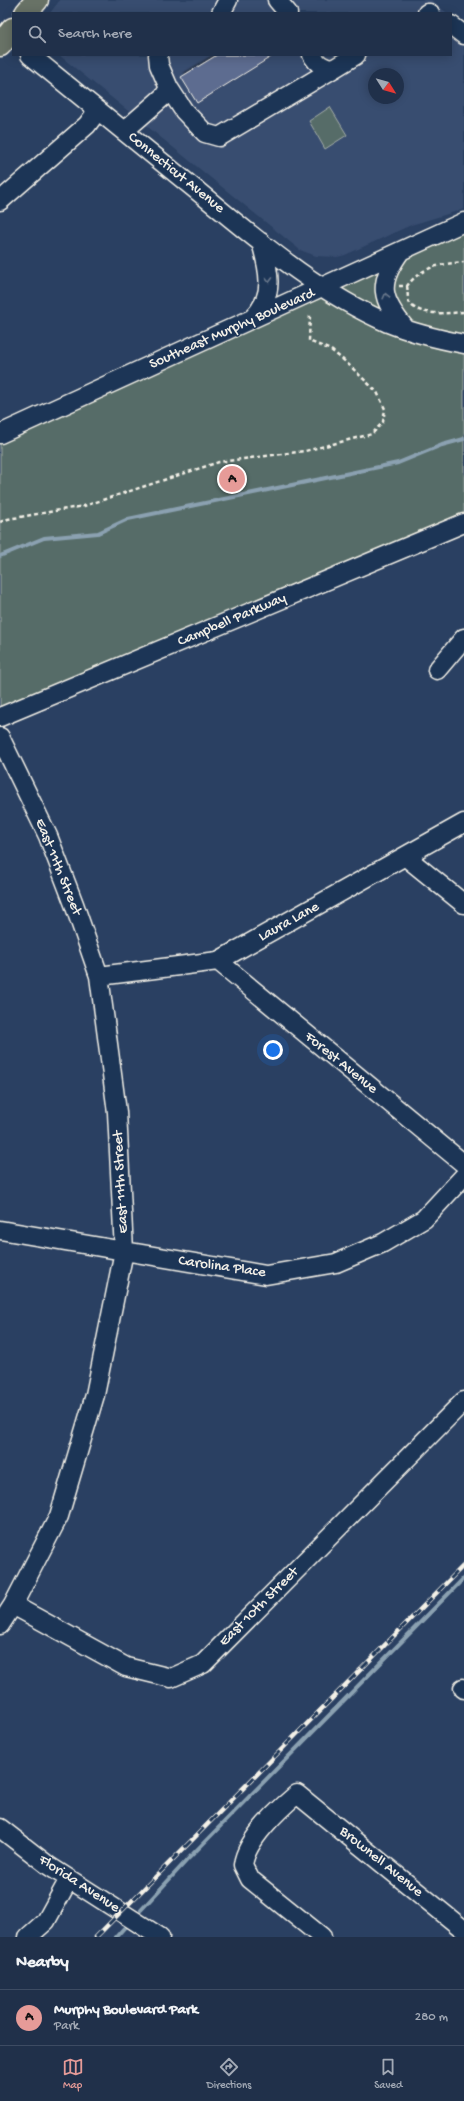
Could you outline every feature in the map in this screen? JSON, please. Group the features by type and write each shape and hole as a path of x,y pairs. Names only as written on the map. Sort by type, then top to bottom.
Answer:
{"main road":[{"path":"27,12 37,0"}],"street":[{"path":"222,12 228,0"},
{"path":"277,0 287,12"},
{"path":"452,26 464,35"},
{"name":"Connecticut Avenue","path":"31,56 261,242 324,288 360,309 405,328 430,337 464,344"},
{"path":"158,56 159,65 169,88 184,111 205,133 219,137 354,56"},
{"path":"313,56 316,62 324,68 333,70"},
{"path":"124,131 164,96 169,88"},
{"path":"0,201 87,125 98,110"},
{"name":"Southeast Murphy Boulevard","path":"0,434 324,288 464,222"},
{"path":"249,321 263,306 269,286 268,268 261,242"},
{"path":"400,252 387,272 384,291 389,305 405,328"},
{"name":"Campbell Parkway","path":"0,717 464,523"},
{"path":"437,670 464,638"},
{"name":"East 11th Street","path":"0,737 48,836 99,976 118,1112 124,1252 95,1395 59,1516 13,1605 0,1625"},
{"name":"Laura Lane","path":"99,976 218,961 406,857 464,823"},
{"path":"406,857 464,904"},
{"name":"Forest Avenue","path":"218,961 464,1164"},
{"name":"Carolina Place","path":"0,1230 266,1275 336,1263 383,1244 424,1219 464,1176"},
{"name":"East 10th Street","path":"13,1605 126,1667 171,1678 203,1664 464,1401"},
{"name":"Brownell Avenue","path":"322,1937 250,1879 243,1865 246,1854 255,1838 272,1818 297,1794 464,1930"},
{"name":"Florida Avenue","path":"0,1828 49,1866 160,1937"},
{"path":"28,1937 46,1921 69,1879"}],"path":[{"path":"464,262 443,264 428,268 413,278 407,286 409,302 414,307 436,314 464,312"},
{"path":"396,286 407,286"},
{"path":"0,522 8,519 84,506 108,500 219,462 305,451 372,434 383,422 385,408 378,392 347,362 332,350 309,341 310,314"}],"shaded area":[{"path":"60,0 431,0 446,12 51,12"},
{"path":"452,17 464,27 464,209 411,225 345,255 337,257 316,256 300,250 60,56 452,56"}],"green space":[{"path":"330,107 347,135 325,149 309,121"},
{"path":"464,222 464,523 0,717 0,434"}],"building":[{"path":"215,56 272,56 197,103 181,77"}],"waterway":[{"path":"0,556 44,538 98,533 128,519 398,463 442,445 464,439"},
{"path":"141,1910 189,1858 464,1578"},
{"path":"116,1937 124,1928"}],"railway":[{"path":"96,1937 464,1565"}],"place":[{"name":"Murphy Boulevard Park","path":"232,479"}]}
